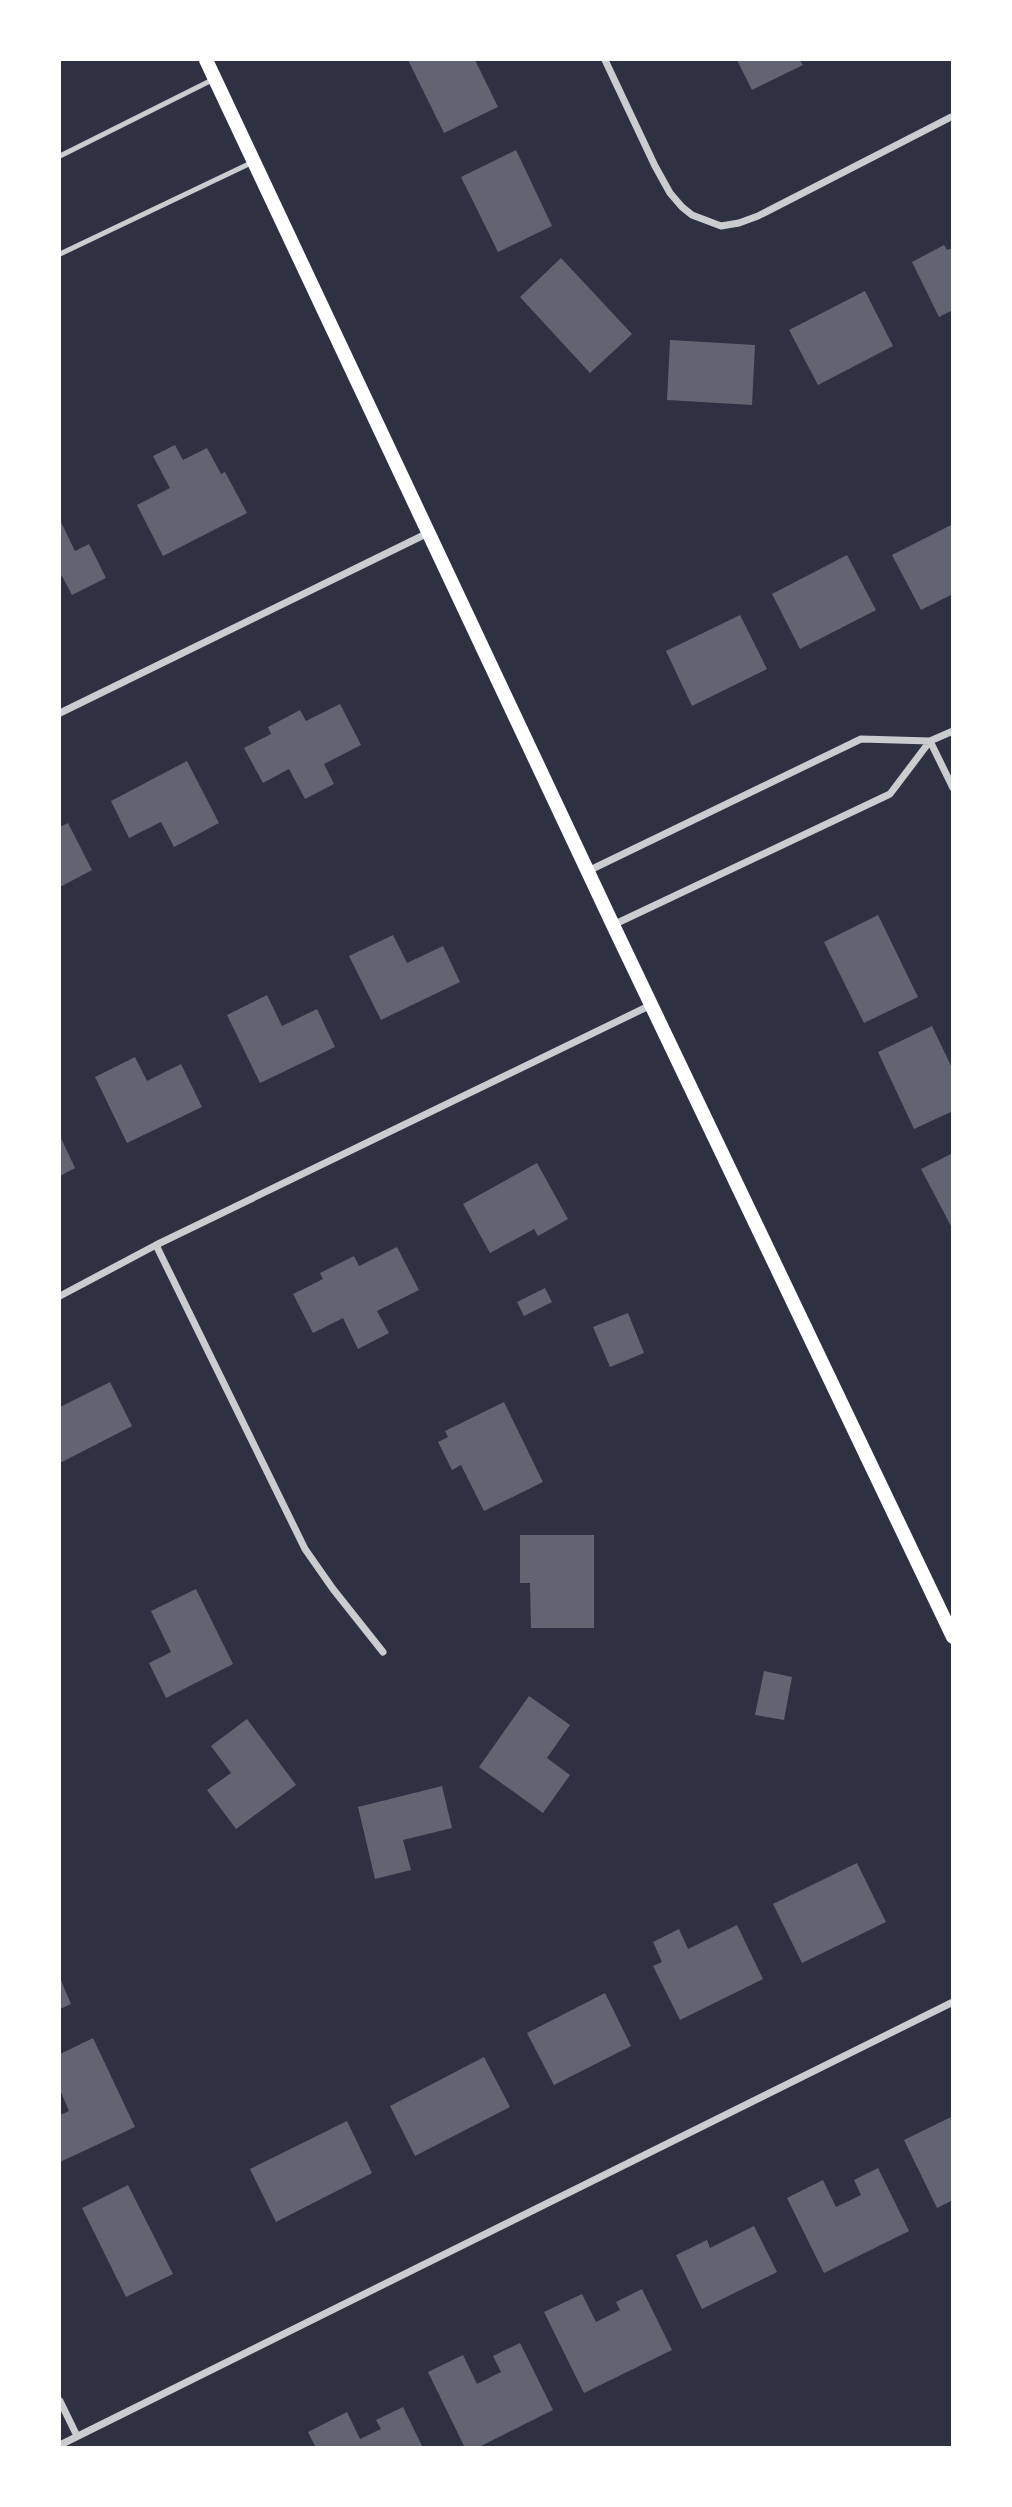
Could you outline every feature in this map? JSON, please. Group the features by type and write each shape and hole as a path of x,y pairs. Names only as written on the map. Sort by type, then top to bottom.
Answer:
{"main road":[{"path":"206,60 613,925 953,1637"}],"street":[{"path":"605,60 670,193 692,215 721,226 758,216 953,116"},
{"path":"60,713 428,533"},
{"path":"588,871 861,739 930,741 953,731"},
{"path":"930,741 953,788"},
{"path":"613,925 890,794 930,741"},
{"path":"60,1296 156,1245 651,1005"},
{"path":"156,1245 305,1549 383,1653"},
{"path":"60,2445 953,2002"},
{"path":"60,2401 77,2436"}],"lane":[{"path":"60,156 215,79"},
{"path":"60,254 254,161"}],"building":[{"path":"408,60 475,60 498,107 444,133"},
{"path":"737,60 800,60 803,65 752,90"},
{"path":"516,150 552,226 498,252 461,177"},
{"path":"944,245 947,250 953,248 953,310 939,317 912,262"},
{"path":"561,258 632,334 590,373 520,297"},
{"path":"865,291 893,346 818,385 789,330"},
{"path":"670,340 755,345 752,405 667,400"},
{"path":"175,445 183,460 207,448 221,474 225,472 247,513 163,556 137,505 170,488 153,456"},
{"path":"60,520 75,551 89,544 106,578 72,595 62,576 60,577"},
{"path":"953,524 953,594 921,610 892,555"},
{"path":"847,555 876,610 800,649 772,594"},
{"path":"740,615 767,669 692,706 666,651"},
{"path":"340,704 361,745 324,764 334,784 305,799 289,769 263,783 244,748 271,734 268,727 300,710 306,721"},
{"path":"187,761 219,823 174,847 161,822 129,838 111,801"},
{"path":"68,823 92,870 60,887 60,827"},
{"path":"878,915 918,997 864,1023 824,942"},
{"path":"393,935 407,963 443,946 460,982 381,1020 349,956"},
{"path":"267,995 282,1026 317,1009 335,1047 260,1083 227,1015"},
{"path":"932,1026 953,1070 953,1111 914,1129 878,1052"},
{"path":"135,1057 147,1081 181,1064 202,1107 127,1143 95,1077"},
{"path":"60,1136 75,1168 60,1176"},
{"path":"953,1153 953,1230 921,1169"},
{"path":"537,1163 568,1219 538,1236 534,1229 490,1253 463,1204"},
{"path":"397,1247 419,1290 377,1311 389,1333 358,1349 343,1318 313,1333 293,1294 323,1279 320,1273 354,1256 359,1266"},
{"path":"545,1288 552,1302 524,1316 517,1302"},
{"path":"628,1313 644,1353 610,1367 593,1327"},
{"path":"110,1382 132,1426 60,1463 60,1407"},
{"path":"504,1402 543,1482 484,1511 461,1465 452,1470 438,1442 448,1437 445,1431"},
{"path":"520,1535 594,1535 594,1628 531,1628 530,1583 520,1583"},
{"path":"196,1589 233,1664 166,1698 149,1663 171,1652 151,1611"},
{"path":"764,1671 792,1677 784,1720 755,1715"},
{"path":"529,1696 570,1725 547,1758 570,1775 543,1813 479,1767"},
{"path":"247,1719 296,1785 236,1829 207,1790 231,1773 211,1746"},
{"path":"442,1786 452,1828 403,1840 411,1870 375,1879 358,1807"},
{"path":"857,1863 886,1922 802,1963 773,1904"},
{"path":"737,1925 763,1979 680,2020 653,1966 662,1962 653,1942 679,1929 688,1949"},
{"path":"60,1978 71,2004 60,2009"},
{"path":"605,1993 631,2046 554,2085 527,2033"},
{"path":"93,2038 135,2127 60,2162 60,2115 69,2111 60,2090 60,2054"},
{"path":"484,2057 510,2107 415,2156 390,2106"},
{"path":"953,2116 953,2200 937,2208 904,2140"},
{"path":"347,2121 372,2173 276,2222 250,2169"},
{"path":"878,2168 909,2231 824,2273 787,2198 823,2180 836,2207 861,2195 854,2180"},
{"path":"128,2185 173,2274 126,2297 82,2208"},
{"path":"754,2226 777,2272 702,2309 676,2255 707,2240 710,2248"},
{"path":"642,2289 672,2350 584,2393 544,2312 582,2294 596,2322 620,2310 616,2302"},
{"path":"520,2343 553,2410 477,2448 465,2448 428,2372 463,2355 477,2384 501,2372 493,2356"},
{"path":"403,2407 423,2448 316,2448 308,2432 347,2412 360,2439 381,2429 376,2420"}]}
